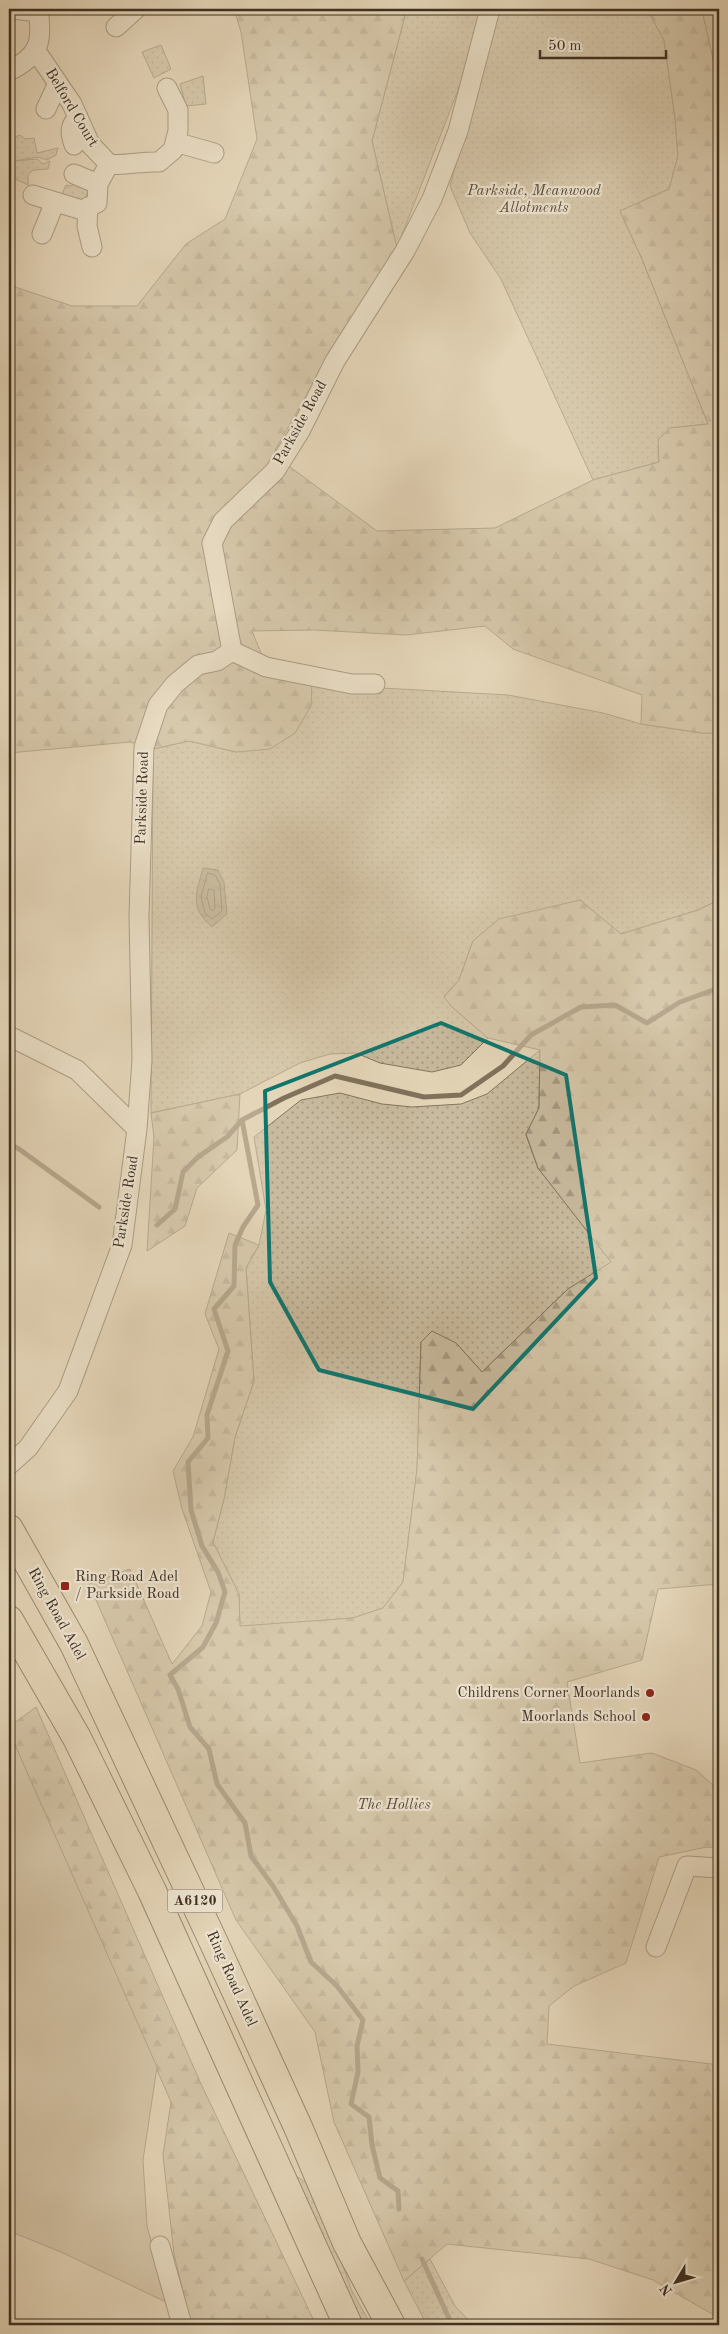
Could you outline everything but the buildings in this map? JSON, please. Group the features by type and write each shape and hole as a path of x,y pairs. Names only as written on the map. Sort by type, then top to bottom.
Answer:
{"highway":[{"name":"Ring Road Adel","path":"9,1529 70,1636 151,1804 294,2118 347,2243 392,2325"},
{"name":"A6120","path":"9,1620 78,1738 152,1891 280,2179 348,2325"}],"street":[{"path":"9,70 25,63 36,51 41,31 38,10 13,9"},
{"name":"Parkside Road","path":"9,1465 28,1448 68,1391 122,1245 137,1129 142,1060 139,917 144,748 158,705 176,684 198,665 217,661 232,651 212,543 223,521 274,471 300,431 335,361 405,252 432,199 458,131 490,9"},
{"path":"116,27 141,12"},
{"name":"Belford Court","path":"36,51 78,117 90,144 109,164"},
{"path":"46,109 58,83"},
{"path":"92,247 87,226 99,198 109,164 124,165 142,161 159,162 174,146 178,131 178,110 167,88"},
{"path":"74,145 70,132 72,123 78,117"},
{"path":"174,146 206,156"},
{"path":"74,174 99,198"},
{"path":"33,195 82,210 99,198"},
{"path":"42,234 55,202"},
{"path":"232,651 266,667 352,684 375,684"},
{"path":"9,1036 77,1070 137,1129"},
{"path":"656,1947 687,1866 719,1868"},
{"path":"160,2246 182,2325"}],"highlighted area":[{"path":"441,1023 566,1075 596,1278 473,1409 319,1370 270,1282 265,1091"}],"green space":[{"path":"234,9 403,9 406,12 372,141 397,248 339,339 275,450 290,467 377,531 495,528 593,480 659,462 658,440 670,428 708,424 642,259 620,211 669,189 678,156 675,118 664,40 647,9 704,9 702,10 719,85 719,733 702,733 641,724 642,695 513,649 485,626 406,635 314,630 252,631 269,673 312,683 311,706 295,733 270,749 236,752 189,741 153,749 130,742 9,753 9,285 72,306 137,306 186,244 225,219 257,139 241,32"},
{"path":"403,9 480,9 481,13 463,77 397,248 372,141 406,12"},
{"name":"Parkside, Meanwood Allotments","path":"499,9 607,9 615,13 616,9 647,9 664,40 675,118 678,156 669,189 620,211 642,259 708,424 670,428 658,451 659,462 593,480 501,279 470,233 450,186"},
{"path":"719,9 719,85 702,10"},
{"path":"161,45 171,69 154,78 142,52"},
{"path":"203,76 206,104 186,106 180,84"},
{"path":"20,135 25,139 34,138 37,153 58,148 56,155 47,160 37,157 15,161 37,159 43,164 50,161 48,169 33,170 28,175 28,185 13,178 11,174 15,171 9,139"},
{"path":"73,182 91,188 84,199 76,202 61,196 66,185 72,186"},
{"path":"312,683 380,694 382,688 508,695 603,713 641,724 702,733 719,733 719,900 698,910 621,934 580,900 473,941 459,980 444,996 452,1007 488,1038 461,1065 432,1072 380,1063 356,1053 330,1054 300,1063 240,1094 151,1113 153,749 189,741 236,752"},
{"name":"The Hollies","path":"580,900 621,934 698,910 719,900 719,1584 658,1589 642,1660 567,1682 580,1763 652,1753 696,1770 714,1786 716,1827 719,1824 719,1848 707,1847 659,1857 626,1963 574,1986 549,2006 547,2044 719,2065 716,2203 719,2212 719,2318 653,2280 589,2259 447,2244 404,2281 334,2122 315,2032 236,1920 89,1584 130,1569 172,1664 202,1626 211,1592 182,1509 173,1471 193,1437 219,1349 205,1314 229,1233 259,1245 246,1268 254,1381 235,1437 224,1499 213,1542 239,1594 240,1626 353,1618 383,1608 403,1582 417,1469 421,1342 432,1331 456,1343 482,1372 568,1289 611,1262 538,1168 526,1134 539,1108 540,1050 488,1038 452,1007 444,997 459,980 473,941 499,919"},
{"path":"540,1050 539,1108 526,1135 538,1168 612,1262 568,1289 482,1372 456,1343 421,1342 417,1470 403,1582 383,1608 353,1618 240,1627 239,1594 213,1542 224,1499 235,1437 254,1381 246,1268 259,1245 266,1210 254,1137 301,1100 340,1093 382,1104 412,1107 461,1104 487,1094"},
{"path":"240,1094 237,1150 197,1188 185,1226 147,1251 154,1137 151,1113"},
{"path":"36,1707 201,2084 316,2325 191,2325 174,2254 163,2155 171,2102 9,1731 9,1727"},
{"path":"9,1731 157,2067 143,2160 147,2226 168,2303 61,2252 9,2231"},
{"path":"284,2168 313,2187 331,2229 351,2289 371,2325 356,2325"},
{"path":"430,2259 455,2306 473,2325 427,2325 404,2281"}],"water":[{"path":"203,868 218,870 224,882 227,914 212,927 200,913 196,900"}],"waterway":[{"path":"157,1225 175,1209 183,1172 198,1157 227,1137 242,1120 284,1098 335,1076 424,1097 461,1095 503,1066 531,1035 581,1007 615,1005 647,1023 680,1002 719,988"},
{"path":"242,1120 258,1205 243,1227 235,1245 234,1286 214,1309 228,1351 207,1415 208,1438 188,1462 191,1510 202,1546 218,1572 225,1592 216,1623 203,1647 170,1675 178,1689 190,1727 209,1749 217,1784 245,1823 251,1856 273,1886 297,1926 311,1962 337,1986 363,2020 357,2046 358,2072 351,2104 369,2117 372,2145 380,2178 398,2191 399,2209"},
{"path":"9,1144 19,1149 99,1207"},
{"path":"422,2259 452,2325"}],"place":[{"name":"Ring Road Adel / Parkside Road","path":"65,1586"},
{"name":"Childrens Corner Moorlands","path":"650,1693"},
{"name":"Moorlands School","path":"646,1717"}]}
